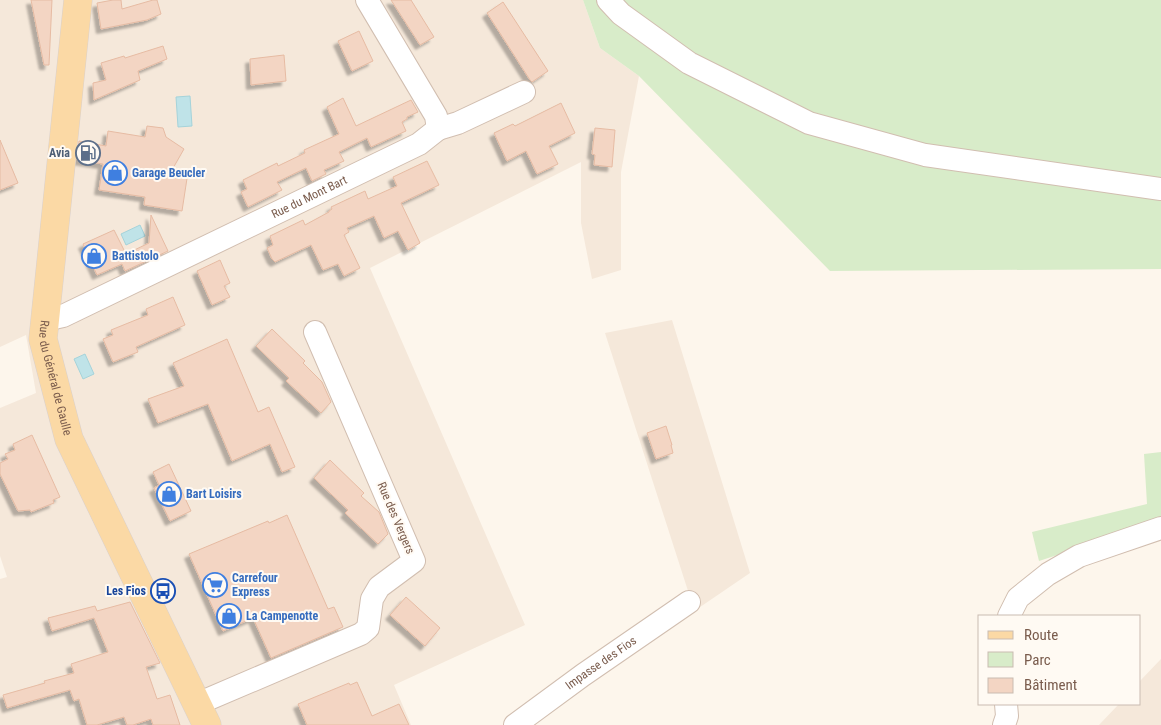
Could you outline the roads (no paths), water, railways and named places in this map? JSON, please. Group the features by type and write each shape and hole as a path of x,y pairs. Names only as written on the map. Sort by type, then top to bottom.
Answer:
{"main road":[{"name":"Rue du Général de Gaulle","path":"78,0 43,339 69,439 202,714"}],"street":[{"path":"367,0 436,116 438,128 458,123 524,92"},
{"path":"608,0 621,14 689,63 809,123 925,155 1161,189"},
{"name":"Rue du Mont Bart","path":"45,320 63,316 419,144 438,128"},
{"name":"Rue des Vergers","path":"202,714 361,634 368,628 372,599 379,587 414,560 315,332"},
{"path":"1010,615 1018,598 1048,574 1079,556 1161,528"},
{"name":"Impasse des Fios","path":"515,725 583,675 689,602"},
{"path":"1004,725 1006,705"}],"water":[{"path":"190,96 192,126 178,127 176,97"},
{"path":"140,225 145,236 126,245 121,234"},
{"path":"85,354 94,374 83,379 74,359"}],"place":[{"name":"Avia","path":"88,153"},
{"name":"Garage Beucler","path":"115,173"},
{"name":"Battistolo","path":"94,256"},
{"name":"Bart Loisirs","path":"169,494"},
{"name":"Carrefour Express","path":"215,585"},
{"name":"Les Fios","path":"163,591"},
{"name":"La Campenotte","path":"229,616"}]}
